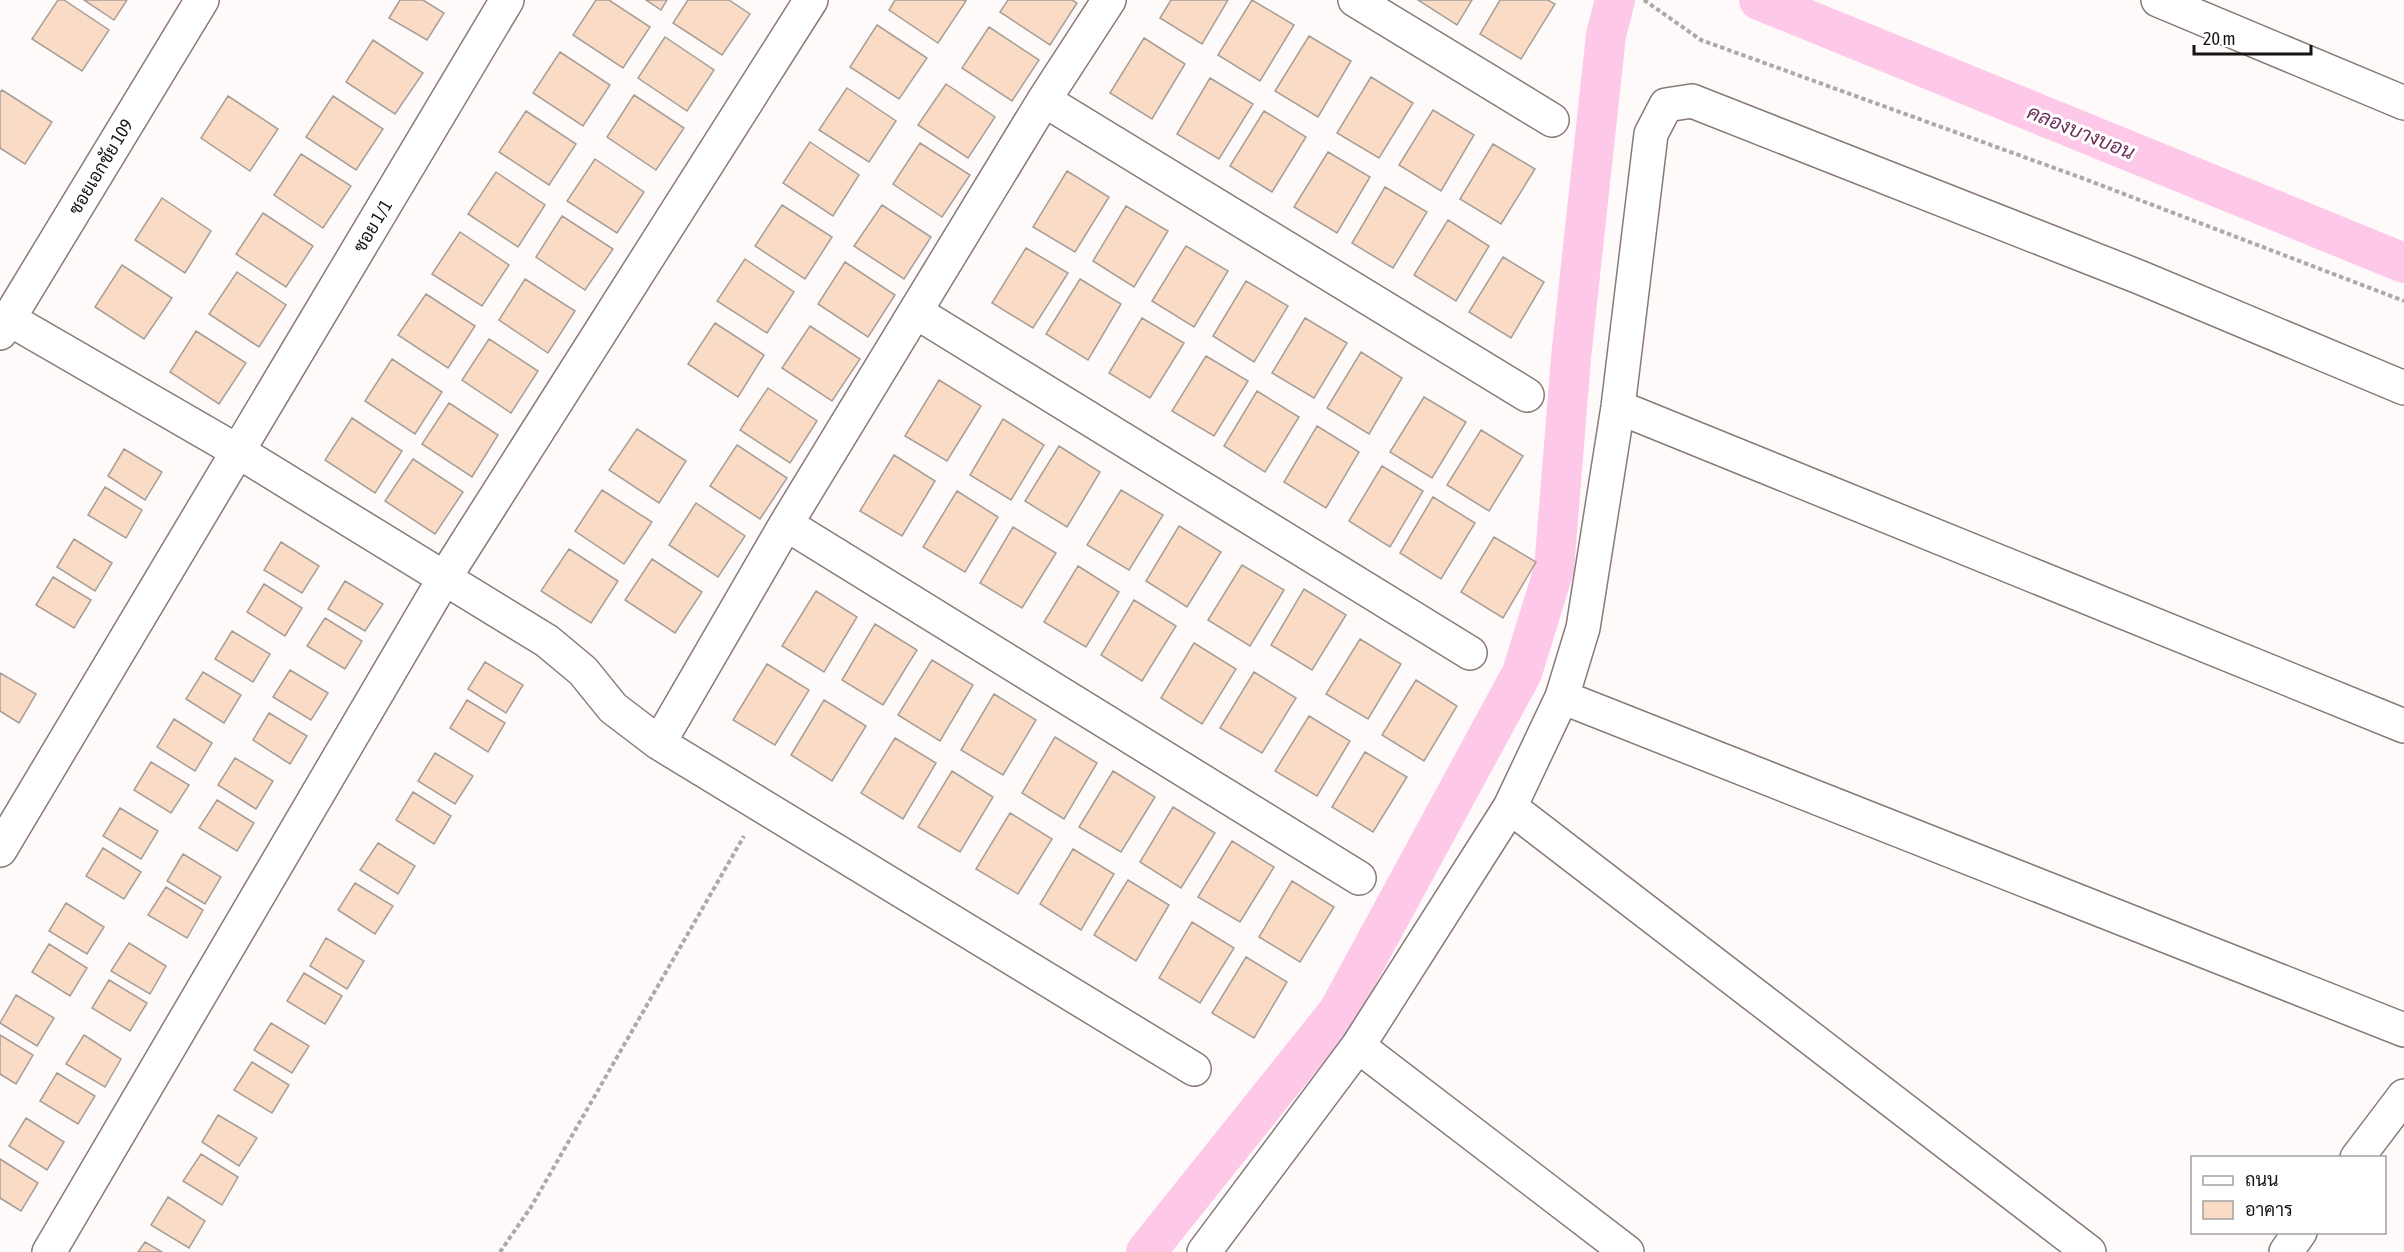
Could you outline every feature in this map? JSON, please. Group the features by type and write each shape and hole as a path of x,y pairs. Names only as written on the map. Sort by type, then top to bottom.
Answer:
{"street":[{"name":"ซอยเอกชัย 109","path":"6,314 202,0"},
{"name":"ซอย 1/1","path":"0,849 507,0"},
{"path":"49,1252 445,577 811,0"},
{"path":"659,743 786,524 1044,100 1109,0"},
{"path":"1355,0 1552,120"},
{"path":"2158,0 2404,103"},
{"path":"1044,100 1527,395"},
{"path":"1204,1252 1358,1046 1510,807 1562,698 1583,628 1618,407 1651,134 1666,105 1692,101 2139,278 2404,388"},
{"path":"916,312 1470,653"},
{"path":"6,314 239,452 547,641 583,671 613,708 659,743 763,804 1194,1069"},
{"path":"1618,407 2404,726"},
{"path":"786,524 1359,878"},
{"path":"1562,698 2404,1030"},
{"path":"1510,807 2089,1252"},
{"path":"1358,1046 1628,1252"},
{"path":"2359,1156 2404,1096"},
{"path":"2286,1252 2299,1234"}],"path":[{"path":"1644,0 1701,40 2082,178 2404,301"},
{"path":"500,1252 531,1207 763,804"}],"building":[{"path":"58,0 64,0 109,30 82,71 32,39"},
{"path":"84,0 127,0 114,20"},
{"path":"400,0 423,0 444,13 427,40 389,18"},
{"path":"596,0 609,0 650,27 623,68 573,35"},
{"path":"646,0 667,0 661,10"},
{"path":"688,0 729,0 750,14 722,55 673,23"},
{"path":"895,0 966,1 938,43 889,10"},
{"path":"1008,0 1072,0 1077,3 1050,45 1000,12"},
{"path":"1171,0 1228,0 1202,44 1160,18"},
{"path":"1252,0 1294,25 1260,81 1218,55"},
{"path":"1418,0 1472,0 1457,25"},
{"path":"1500,0 1548,0 1555,4 1521,59 1480,34"},
{"path":"877,25 927,58 899,99 850,67"},
{"path":"989,27 1039,60 1012,101 962,68"},
{"path":"1309,36 1351,61 1318,117 1275,91"},
{"path":"665,37 714,70 687,111 638,78"},
{"path":"1144,38 1185,64 1152,119 1110,93"},
{"path":"373,40 423,73 395,114 346,82"},
{"path":"560,52 610,85 583,126 533,93"},
{"path":"1371,77 1413,103 1379,158 1337,133"},
{"path":"1210,78 1253,104 1219,159 1177,134"},
{"path":"946,84 995,117 968,158 918,125"},
{"path":"847,88 896,121 869,162 819,130"},
{"path":"2,90 52,122 25,164 0,148 0,92"},
{"path":"634,95 684,128 656,170 607,137"},
{"path":"228,96 278,129 250,171 201,138"},
{"path":"333,96 383,129 356,170 306,137"},
{"path":"1433,110 1474,135 1441,191 1399,165"},
{"path":"526,111 576,144 549,185 499,152"},
{"path":"1264,111 1306,137 1272,192 1230,166"},
{"path":"810,142 859,175 833,216 783,183"},
{"path":"920,143 970,175 942,217 893,184"},
{"path":"1493,144 1535,169 1501,224 1460,199"},
{"path":"1328,152 1370,177 1337,233 1294,207"},
{"path":"301,154 351,186 323,228 274,195"},
{"path":"595,159 644,192 617,233 567,201"},
{"path":"1067,171 1109,197 1075,252 1033,227"},
{"path":"496,172 545,205 518,247 468,214"},
{"path":"1385,187 1427,212 1393,268 1352,243"},
{"path":"162,198 211,231 185,273 135,240"},
{"path":"782,205 832,237 805,279 755,246"},
{"path":"882,205 931,237 904,279 854,246"},
{"path":"1126,206 1168,231 1134,287 1093,261"},
{"path":"263,213 313,246 286,287 236,254"},
{"path":"562,216 613,249 585,290 536,257"},
{"path":"1448,220 1489,246 1456,301 1414,275"},
{"path":"460,232 509,265 482,306 432,274"},
{"path":"1186,246 1228,271 1194,327 1152,301"},
{"path":"1026,248 1068,273 1033,328 992,303"},
{"path":"1503,257 1544,282 1511,338 1469,312"},
{"path":"745,259 794,292 767,333 717,301"},
{"path":"845,262 895,295 868,337 818,304"},
{"path":"122,265 172,298 144,339 95,307"},
{"path":"237,272 286,305 259,347 209,314"},
{"path":"525,279 575,311 548,353 499,320"},
{"path":"1080,279 1121,304 1088,360 1046,334"},
{"path":"1246,281 1288,306 1254,362 1213,336"},
{"path":"426,294 475,326 448,368 398,335"},
{"path":"1142,318 1184,343 1150,398 1109,373"},
{"path":"1305,318 1347,343 1314,398 1272,373"},
{"path":"715,323 764,355 738,397 688,364"},
{"path":"810,326 860,359 832,401 782,368"},
{"path":"196,331 246,363 219,404 170,372"},
{"path":"489,339 538,371 511,413 462,380"},
{"path":"1361,352 1402,378 1369,434 1327,408"},
{"path":"1206,356 1248,381 1214,436 1172,411"},
{"path":"392,359 442,392 415,434 365,401"},
{"path":"939,380 981,406 947,461 905,436"},
{"path":"768,388 817,421 790,463 740,430"},
{"path":"1257,391 1299,417 1265,472 1224,446"},
{"path":"1424,397 1466,422 1432,478 1390,452"},
{"path":"449,403 498,435 472,477 422,444"},
{"path":"352,418 402,451 375,493 325,460"},
{"path":"1003,419 1044,445 1011,500 970,475"},
{"path":"1317,426 1359,452 1326,508 1284,482"},
{"path":"637,429 686,461 659,503 609,470"},
{"path":"1481,430 1523,456 1489,511 1447,485"},
{"path":"737,445 787,478 760,519 710,486"},
{"path":"1059,446 1100,472 1067,527 1025,501"},
{"path":"124,449 162,472 145,500 108,476"},
{"path":"894,455 935,481 902,536 860,511"},
{"path":"413,459 463,492 435,534 385,501"},
{"path":"1382,466 1423,491 1390,547 1349,521"},
{"path":"105,487 142,510 126,538 88,515"},
{"path":"602,490 652,522 624,564 575,531"},
{"path":"1121,490 1163,515 1129,570 1087,545"},
{"path":"957,491 998,517 965,572 923,547"},
{"path":"1433,497 1475,523 1441,579 1400,553"},
{"path":"696,503 745,536 718,577 669,545"},
{"path":"1179,526 1221,552 1187,607 1146,581"},
{"path":"1013,527 1056,553 1022,608 980,583"},
{"path":"1494,537 1536,562 1503,618 1461,592"},
{"path":"74,539 112,563 95,591 57,567"},
{"path":"281,542 319,566 302,593 264,570"},
{"path":"569,549 618,581 591,623 541,591"},
{"path":"652,559 702,592 675,633 625,600"},
{"path":"1242,565 1284,590 1250,646 1208,620"},
{"path":"1078,566 1119,592 1086,647 1044,622"},
{"path":"53,577 91,600 74,628 36,605"},
{"path":"345,581 383,604 365,631 328,609"},
{"path":"264,584 302,608 285,636 247,612"},
{"path":"1304,589 1346,615 1312,670 1271,645"},
{"path":"816,591 857,617 824,672 782,646"},
{"path":"1134,600 1176,626 1142,681 1101,655"},
{"path":"325,618 362,641 345,669 307,646"},
{"path":"875,624 917,650 883,705 842,680"},
{"path":"232,631 270,654 253,682 215,659"},
{"path":"1360,639 1401,664 1368,719 1326,694"},
{"path":"1194,643 1236,669 1202,724 1161,698"},
{"path":"932,660 973,685 940,741 898,715"},
{"path":"485,662 523,685 506,713 468,689"},
{"path":"767,664 809,690 775,745 733,720"},
{"path":"290,670 328,693 311,720 273,697"},
{"path":"203,672 241,695 224,723 186,699"},
{"path":"1254,672 1296,698 1262,753 1220,728"},
{"path":"0,673 36,694 19,723 0,711"},
{"path":"1416,680 1457,706 1424,761 1382,735"},
{"path":"994,694 1036,720 1003,775 961,750"},
{"path":"467,700 505,723 488,752 450,728"},
{"path":"824,700 866,726 832,781 791,755"},
{"path":"269,713 307,736 290,764 253,740"},
{"path":"1309,716 1350,741 1317,796 1275,771"},
{"path":"174,719 212,743 195,771 157,747"},
{"path":"1055,737 1097,763 1064,819 1022,793"},
{"path":"895,738 936,763 903,819 861,793"},
{"path":"1365,752 1407,777 1373,832 1332,807"},
{"path":"435,753 473,776 455,804 418,781"},
{"path":"235,758 273,781 256,809 218,785"},
{"path":"151,762 189,785 171,813 134,790"},
{"path":"952,771 993,797 960,852 918,827"},
{"path":"1113,771 1155,797 1121,852 1079,827"},
{"path":"413,792 451,816 434,844 396,820"},
{"path":"217,800 254,823 237,851 199,828"},
{"path":"1173,807 1215,833 1181,888 1140,862"},
{"path":"120,808 158,831 141,859 103,836"},
{"path":"1010,813 1052,839 1018,894 976,869"},
{"path":"1232,841 1274,867 1240,922 1198,897"},
{"path":"378,843 415,866 398,894 360,870"},
{"path":"103,848 141,872 124,899 86,876"},
{"path":"1073,849 1114,874 1081,930 1040,904"},
{"path":"183,854 221,877 205,904 167,881"},
{"path":"1128,880 1169,905 1136,961 1094,935"},
{"path":"1292,881 1334,907 1300,962 1259,937"},
{"path":"355,883 393,906 375,934 338,910"},
{"path":"166,887 203,910 187,938 148,915"},
{"path":"66,903 104,927 87,954 49,931"},
{"path":"1192,922 1234,948 1200,1003 1159,978"},
{"path":"326,938 364,961 347,989 310,966"},
{"path":"129,943 166,966 150,994 111,971"},
{"path":"49,944 87,968 70,996 32,972"},
{"path":"1246,957 1287,982 1254,1038 1212,1013"},
{"path":"304,973 342,996 325,1024 287,1001"},
{"path":"109,980 147,1003 130,1031 92,1008"},
{"path":"16,995 54,1018 37,1046 0,1023"},
{"path":"271,1023 309,1046 292,1073 254,1050"},
{"path":"0,1035 33,1055 16,1084 0,1074"},
{"path":"84,1035 121,1059 105,1087 66,1064"},
{"path":"252,1062 289,1085 272,1113 234,1090"},
{"path":"57,1073 95,1096 78,1124 40,1101"},
{"path":"218,1115 257,1138 239,1166 202,1142"},
{"path":"26,1118 64,1142 47,1170 9,1146"},
{"path":"201,1154 238,1177 222,1205 183,1181"},
{"path":"0,1159 38,1183 21,1211 0,1198"},
{"path":"168,1197 205,1221 189,1248 151,1225"},
{"path":"145,1242 162,1252 138,1252"}],"waterway":[{"path":"1146,1252 1338,1012 1522,673 1554,569 1571,358 1606,35 1615,0"},
{"name":"คลองบางบอน","path":"1759,0 2404,263"}]}
